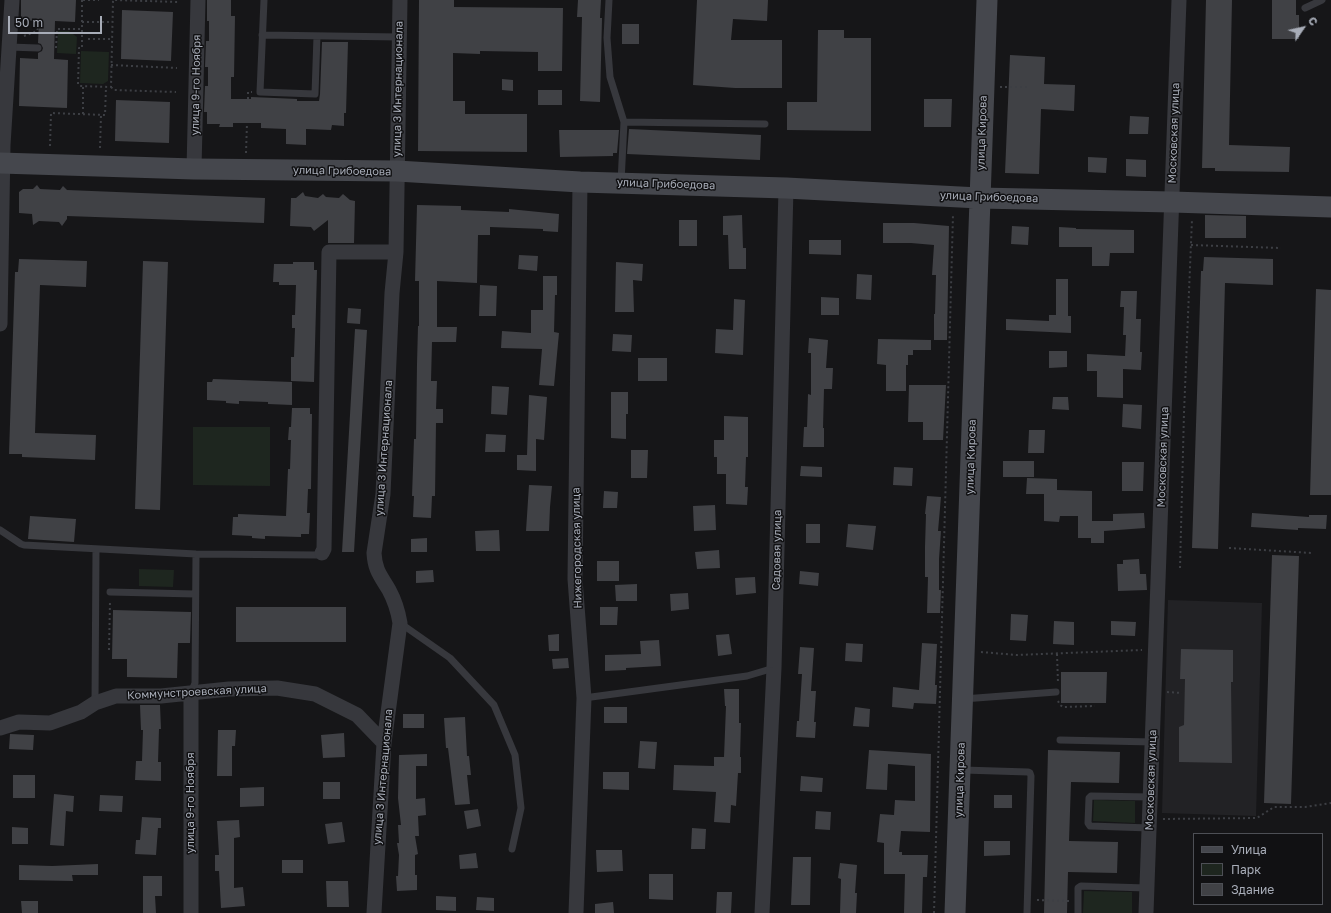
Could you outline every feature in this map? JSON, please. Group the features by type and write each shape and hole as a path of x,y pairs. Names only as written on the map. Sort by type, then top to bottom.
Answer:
{"street":[{"path":"0,324 1,163 12,0"},
{"name":"улица 9-го Ноября","path":"194,169 198,0"},
{"name":"улица 3 Интернационала","path":"374,913 384,743 400,623 397,607 389,590 377,571 374,563 374,554 383,494 392,293 396,252 400,0"},
{"name":"улица Кирова","path":"955,913 987,0"},
{"name":"Московская улица","path":"1146,913 1179,0"},
{"name":"улица Грибоедова","path":"1,163 194,169 397,171 580,182 786,188 980,198 1193,202 1331,207"},
{"name":"Нижегородская улица","path":"576,913 584,698 575,579 580,182"},
{"name":"Садовая улица","path":"762,913 774,668 786,188"},
{"path":"322,553 324,549 329,252 396,252"},
{"name":"Коммунстроевская улица","path":"0,728 19,722 50,723 81,712 94,703 116,696 161,696 229,689 277,688 315,694 357,716 384,743"},
{"name":"улица 9-го Ноября","path":"191,693 191,913"}],"lane":[{"path":"264,0 260,92 315,94 318,36"},
{"path":"609,0 607,38 610,77 624,122 621,182"},
{"path":"1305,8 1322,0"},
{"path":"262,35 399,37"},
{"path":"9,47 38,48"},
{"path":"624,122 765,124"},
{"path":"0,530 24,545 196,554 318,555 322,553"},
{"path":"94,703 96,549"},
{"path":"191,693 195,683 196,554"},
{"path":"110,592 195,594"},
{"path":"400,623 450,658 494,705 515,755 521,808 512,849"},
{"path":"584,698 747,676 774,668"},
{"path":"963,700 1056,692"},
{"path":"1060,740 1153,742"},
{"path":"960,770 1030,773 1027,913"},
{"path":"1150,824 1090,826 1088,823 1088,798 1091,796 1151,797"},
{"path":"1078,913 1078,888 1081,886 1147,888"}],"path":[{"path":"99,0 82,0 82,48 79,48 78,84 80,86 110,87 114,90 176,92"},
{"path":"110,87 113,0 179,2"},
{"path":"82,22 113,22"},
{"path":"23,36 37,30 39,25"},
{"path":"56,48 57,29 82,29"},
{"path":"88,38 112,39"},
{"path":"111,65 177,68"},
{"path":"83,114 84,86"},
{"path":"50,146 51,113 105,114 106,87"},
{"path":"1000,87 1029,87"},
{"path":"100,148 101,115"},
{"path":"245,170 247,123"},
{"path":"934,913 953,196"},
{"path":"1180,568 1184,413 1193,202"},
{"path":"1191,245 1281,248"},
{"path":"1229,548 1312,553"},
{"path":"108,650 110,592"},
{"path":"964,649 1017,655 1149,650"},
{"path":"1150,824 1257,818 1274,807 1305,807 1331,802"},
{"path":"1040,900 1059,901"}],"shaded area":[{"path":"1168,600 1262,603 1256,816 1162,813"}],"green space":[{"path":"58,31 69,31 77,37 76,54 57,53"},
{"path":"81,51 109,52 108,81 103,84 80,83"},
{"path":"193,427 270,427 270,486 193,485"},
{"path":"139,569 174,570 173,587 139,586"},
{"path":"1094,800 1135,801 1135,823 1093,821"},
{"path":"1084,891 1132,892 1132,913 1083,913"}],"building":[{"path":"21,0 76,0 75,22 55,21 54,59 68,60 67,108 19,106 20,58 38,59 38,53 42,51 43,48 41,44 38,43 39,21 21,20"},
{"path":"207,0 231,0 231,16 235,16 234,77 231,77 231,99 251,99 251,97 297,99 297,101 319,101 322,42 348,42 346,113 344,113 344,126 332,125 331,130 306,129 306,145 286,144 286,129 261,128 261,123 233,123 233,127 219,127 220,124 207,124 207,112 204,112 205,86 208,86 208,67 205,67 206,41 209,41"},
{"path":"419,0 454,0 454,7 563,8 562,71 538,71 538,52 480,51 480,54 453,53 453,101 465,101 465,114 527,114 527,152 418,151"},
{"path":"578,0 601,0 600,102 580,101 582,17 577,17"},
{"path":"697,0 768,0 767,21 733,19 731,40 782,40 782,88 735,88 693,85"},
{"path":"1206,0 1232,0 1229,145 1290,147 1289,172 1215,171 1215,168 1202,168"},
{"path":"1272,0 1296,0 1296,15 1299,15 1299,39 1272,39"},
{"path":"122,10 173,12 171,61 121,59"},
{"path":"622,24 639,24 639,44 622,44"},
{"path":"818,30 844,30 844,38 871,38 871,131 787,130 787,102 817,102"},
{"path":"1010,55 1045,57 1044,84 1075,85 1074,111 1041,109 1039,174 1005,173"},
{"path":"502,79 513,80 513,91 502,90"},
{"path":"538,90 562,90 562,105 538,105"},
{"path":"924,99 952,99 951,127 924,127"},
{"path":"116,100 170,102 169,143 115,141"},
{"path":"1130,116 1149,117 1148,134 1129,134"},
{"path":"629,129 761,135 760,160 627,154"},
{"path":"559,130 619,130 617,153 613,153 613,156 560,157"},
{"path":"1088,157 1107,158 1106,173 1088,172"},
{"path":"1126,159 1146,160 1146,177 1126,176"},
{"path":"37,185 40,189 60,190 63,186 67,190 265,198 264,223 67,216 67,219 62,226 59,222 39,221 33,225 32,214 19,213 19,192 23,189 33,189"},
{"path":"303,192 305,196 318,198 323,194 326,197 339,198 343,194 350,200 355,201 354,243 328,243 328,220 314,231 311,227 290,226 291,198 296,198"},
{"path":"417,205 461,206 461,210 509,212 509,209 559,214 558,232 543,231 543,229 490,227 490,235 478,235 477,283 437,281 437,327 457,327 456,342 432,342 431,381 437,381 436,409 443,409 443,423 436,423 435,496 432,496 431,518 413,517 414,496 412,496 414,439 416,439 419,326 419,281 415,281"},
{"path":"742,215 743,248 746,248 746,269 729,269 728,235 723,235 723,216"},
{"path":"1205,215 1246,216 1246,238 1205,238"},
{"path":"679,220 697,220 697,246 679,246"},
{"path":"883,223 914,223 949,226 947,340 934,340 936,275 932,275 934,245 883,243"},
{"path":"1012,226 1029,227 1028,245 1011,244"},
{"path":"1059,227 1076,229 1134,230 1134,253 1110,253 1109,266 1092,266 1092,247 1059,247"},
{"path":"809,240 841,240 841,255 809,254"},
{"path":"519,255 538,256 537,271 518,269"},
{"path":"1204,257 1273,259 1273,285 1225,283 1218,549 1192,548 1201,271 1203,271"},
{"path":"19,259 87,261 86,287 40,285 35,433 96,435 95,460 22,457 22,454 9,454 15,272 18,272"},
{"path":"143,261 168,262 160,510 135,509"},
{"path":"293,262 314,262 314,270 317,270 314,382 291,381 291,357 294,357 295,328 292,328 292,315 295,315 296,285 279,285 279,282 273,282 274,264 293,264"},
{"path":"616,262 643,264 642,281 633,280 634,312 615,312"},
{"path":"857,274 872,275 871,300 856,299"},
{"path":"543,276 557,276 554,332 559,333 554,386 539,385 542,349 501,348 502,331 531,333 531,310 543,310"},
{"path":"1056,279 1068,279 1068,316 1071,316 1071,333 1006,330 1006,319 1049,321 1049,315 1056,315"},
{"path":"480,285 497,286 496,316 479,316"},
{"path":"1316,289 1331,290 1331,495 1310,495"},
{"path":"1121,291 1137,291 1136,319 1141,319 1141,370 1123,369 1123,398 1097,397 1097,371 1087,371 1087,354 1125,356 1126,335 1123,335 1124,307 1120,307"},
{"path":"821,297 839,298 839,315 821,315"},
{"path":"734,299 745,300 743,355 715,353 716,329 733,330"},
{"path":"348,308 361,309 360,324 347,323"},
{"path":"355,329 367,330 354,552 342,552"},
{"path":"613,334 632,335 631,352 612,351"},
{"path":"809,338 828,340 826,368 833,368 832,389 824,389 824,447 803,447 804,427 807,427 808,394 811,395 811,353 808,353"},
{"path":"878,339 931,340 931,350 913,350 913,355 908,355 908,365 906,365 906,391 886,391 886,365 877,364"},
{"path":"1049,351 1067,351 1067,367 1049,368"},
{"path":"638,358 667,358 667,381 638,381"},
{"path":"213,379 292,382 292,405 239,401 239,404 226,403 226,401 207,400 207,382 212,382"},
{"path":"909,385 946,385 943,440 923,440 923,422 908,422"},
{"path":"492,386 509,387 507,415 491,414"},
{"path":"611,392 628,392 626,439 611,438"},
{"path":"529,395 547,397 544,440 536,439 536,471 517,470 517,455 527,455"},
{"path":"1053,397 1068,397 1069,410 1052,409"},
{"path":"1123,404 1142,405 1141,429 1122,427"},
{"path":"292,408 310,408 310,414 312,414 311,489 308,489 307,513 310,513 309,534 301,534 301,537 265,536 265,539 252,538 252,536 232,535 233,517 238,517 238,514 286,516 291,440 288,440 289,427 291,427"},
{"path":"724,416 748,417 748,457 746,457 745,487 748,487 747,505 726,504 726,474 717,474 717,457 714,457 714,440 724,440"},
{"path":"1029,430 1045,430 1044,453 1028,453"},
{"path":"486,434 506,435 505,452 485,452"},
{"path":"631,450 648,450 647,478 631,478"},
{"path":"1003,461 1034,461 1034,477 1003,477"},
{"path":"1122,462 1144,462 1143,491 1122,491"},
{"path":"801,466 822,467 822,477 800,476"},
{"path":"894,467 913,468 912,486 893,485"},
{"path":"1027,478 1057,479 1057,490 1092,491 1092,521 1113,521 1113,514 1144,513 1145,528 1104,531 1104,543 1091,543 1091,538 1078,538 1078,516 1060,516 1059,522 1044,521 1044,494 1026,494"},
{"path":"529,485 552,486 549,531 526,531"},
{"path":"604,491 618,492 617,508 603,508"},
{"path":"927,496 941,497 938,531 941,531 939,559 939,590 941,590 940,613 927,613 928,577 925,577 925,514"},
{"path":"715,505 716,530 694,531 693,506"},
{"path":"1252,513 1309,517 1309,515 1327,515 1326,529 1298,528 1298,530 1251,527"},
{"path":"30,516 76,519 74,542 28,539"},
{"path":"806,524 820,524 820,543 806,543"},
{"path":"848,524 876,526 873,550 846,547"},
{"path":"499,530 500,551 476,551 475,531"},
{"path":"427,538 427,552 411,552 411,539"},
{"path":"719,550 720,568 697,569 695,552"},
{"path":"1272,555 1299,556 1291,804 1264,803"},
{"path":"1139,559 1140,574 1146,574 1147,590 1118,591 1117,564 1123,564 1123,560"},
{"path":"597,561 619,561 619,581 597,581"},
{"path":"433,570 434,582 416,583 416,571"},
{"path":"800,571 819,573 818,586 799,584"},
{"path":"755,577 756,593 736,595 735,578"},
{"path":"637,584 637,601 616,601 615,585"},
{"path":"688,593 689,609 671,611 670,594"},
{"path":"236,607 346,607 346,642 236,642"},
{"path":"600,607 618,607 617,625 600,625"},
{"path":"113,610 191,612 190,643 178,643 177,678 127,677 127,659 112,659"},
{"path":"1011,614 1028,615 1026,641 1010,640"},
{"path":"1054,621 1074,622 1074,645 1053,644"},
{"path":"1111,621 1136,622 1135,636 1111,635"},
{"path":"559,634 559,651 549,651 548,635"},
{"path":"729,634 732,654 718,656 716,635"},
{"path":"659,640 661,666 605,671 605,655 641,654 640,641"},
{"path":"846,643 863,644 862,662 845,661"},
{"path":"922,643 937,644 935,685 937,685 936,704 914,703 913,709 892,707 893,687 919,690"},
{"path":"800,647 814,648 811,691 816,691 814,722 816,722 815,738 796,737 797,721 799,721 802,674 798,674"},
{"path":"1181,649 1233,650 1233,682 1231,682 1232,763 1179,762 1179,727 1184,725 1185,679 1180,679"},
{"path":"568,658 569,668 553,669 552,659"},
{"path":"1061,672 1107,672 1106,703 1061,703"},
{"path":"724,689 739,689 739,723 741,723 741,773 738,773 736,806 731,805 730,823 714,822 716,792 673,790 674,765 714,766 714,757 724,757 726,706"},
{"path":"140,705 160,705 161,729 159,729 158,762 161,762 161,781 135,780 136,761 142,761 143,730 141,730"},
{"path":"604,707 627,707 627,723 604,723"},
{"path":"855,707 870,709 869,727 853,726"},
{"path":"403,714 424,714 424,728 403,728"},
{"path":"465,717 467,756 469,756 471,775 467,775 470,804 455,805 448,748 446,748 444,718"},
{"path":"218,730 236,730 235,746 232,746 232,776 217,776"},
{"path":"344,733 345,757 323,758 321,735"},
{"path":"10,734 34,735 33,750 9,749"},
{"path":"640,741 657,742 655,769 638,768"},
{"path":"869,750 931,754 930,832 901,831 899,852 902,852 902,855 928,855 927,877 923,877 922,913 904,913 905,874 884,874 884,843 877,842 880,814 894,815 895,800 915,801 915,766 888,764 887,790 866,789"},
{"path":"1048,750 1120,752 1119,783 1071,782 1069,841 1118,842 1117,873 1068,872 1067,913 1044,913"},
{"path":"427,754 427,766 416,766 416,799 425,798 426,815 418,816 419,836 415,836 418,854 415,855 417,890 397,891 396,876 398,876 399,855 397,843 399,843 398,825 401,825 398,798 399,755"},
{"path":"603,772 629,772 629,790 603,789"},
{"path":"13,775 35,775 35,798 13,798"},
{"path":"801,776 823,778 822,792 800,791"},
{"path":"323,782 340,782 340,799 323,799"},
{"path":"264,787 264,806 240,807 240,788"},
{"path":"54,794 74,796 73,812 66,811 64,846 50,845"},
{"path":"100,795 123,796 122,812 99,811"},
{"path":"994,795 1012,795 1012,808 994,808"},
{"path":"478,809 481,826 467,829 464,811"},
{"path":"816,811 831,812 830,830 815,829"},
{"path":"142,817 161,818 161,828 158,828 156,855 135,854 136,840 140,840"},
{"path":"239,820 240,837 234,838 234,888 243,887 245,906 221,908 219,871 215,871 215,855 219,855 217,821"},
{"path":"342,822 345,842 328,844 325,824"},
{"path":"12,827 28,828 28,844 12,844"},
{"path":"692,828 706,829 705,849 691,849"},
{"path":"984,841 1010,841 1010,855 984,856"},
{"path":"596,850 622,850 623,871 597,872"},
{"path":"476,853 478,868 460,869 459,855"},
{"path":"793,857 811,857 810,905 791,905"},
{"path":"282,860 303,860 303,873 282,873"},
{"path":"840,863 857,865 855,893 857,893 856,913 840,913 841,879 838,878"},
{"path":"98,864 98,875 72,875 73,881 19,880 19,865 52,866"},
{"path":"649,874 673,874 673,900 649,899"},
{"path":"143,876 162,876 162,896 155,896 156,913 143,913"},
{"path":"326,881 348,881 349,907 327,907"},
{"path":"717,892 732,892 731,913 716,913"},
{"path":"436,896 456,897 456,911 436,910"},
{"path":"477,897 494,898 494,911 476,910"},
{"path":"21,901 38,901 38,913 22,913"},
{"path":"613,902 614,913 595,913 595,904"}]}
